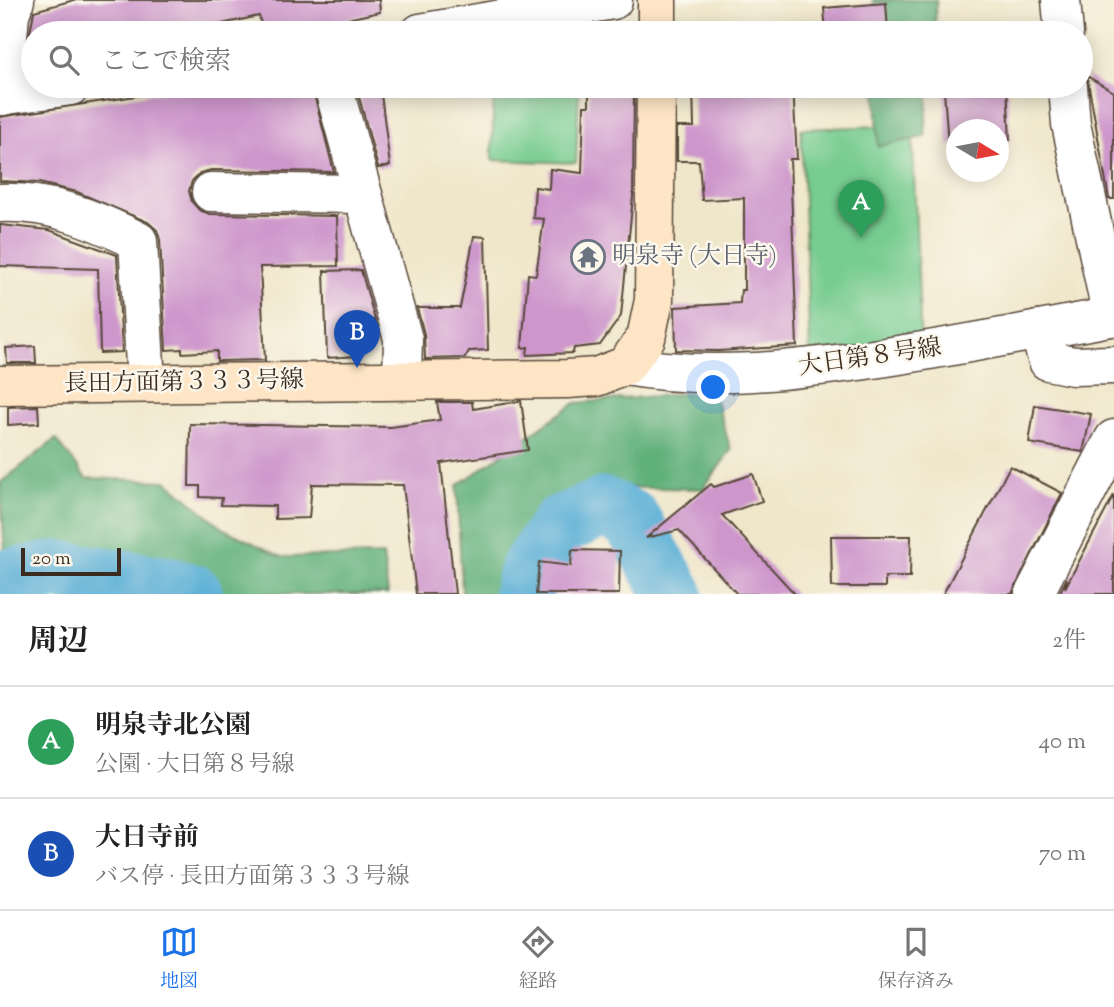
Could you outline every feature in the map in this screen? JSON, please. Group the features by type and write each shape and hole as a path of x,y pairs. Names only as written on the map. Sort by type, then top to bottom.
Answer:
{"street":[{"path":"15,0 10,14 1,96 21,93"},
{"path":"445,21 462,13 613,0"},
{"path":"657,0 657,21"},
{"path":"1061,0 1063,21"},
{"path":"336,98 403,339 402,380"},
{"path":"625,366 646,338 654,300 656,98"},
{"path":"1069,98 1071,124 1113,316"},
{"path":"211,192 362,194"},
{"path":"0,203 25,202 92,218 138,242 146,383"},
{"name":"大日第８号線","path":"625,366 671,374 705,375 803,369 1113,316"},
{"path":"1038,330 1048,361 1073,366 1114,365"},
{"name":"長田方面第３３３号線","path":"0,385 596,377 625,366"},
{"path":"1034,594 1114,439"}],"green space":[{"path":"873,0 937,0 935,21 874,21"},
{"path":"494,98 579,98 576,163 492,160"},
{"path":"876,98 928,98 925,137 878,146"},
{"path":"912,125 921,347 810,351 801,129"},
{"path":"713,391 731,450 703,489 608,487 532,550 520,594 462,594 457,486 575,403"},
{"path":"56,439 86,478 167,481 224,529 282,557 383,555 388,594 127,594 108,572 53,559 6,566 0,483"}],"building":[{"path":"74,0 379,0 380,12 338,21 260,21 259,16 236,21 32,21 34,11"},
{"path":"886,3 887,21 825,21 824,8"},
{"path":"1093,80 1114,92 1114,199 1109,199 1091,98"},
{"path":"123,98 315,98 334,172 211,170 200,173 192,181 189,191 192,202 199,210 210,214 337,216 338,266 260,267 265,360 217,361 217,351 182,353 182,349 166,350 160,240 157,230 148,222 77,192 39,183 0,181 0,117"},
{"path":"359,98 382,98 390,166 378,168"},
{"path":"589,98 634,98 633,196 621,316 600,345 574,348 573,353 527,355 528,347 522,348 528,274 536,275 544,219 533,218 535,187 549,189 550,169 582,173 584,106 589,106"},
{"path":"693,98 794,98 797,159 790,159 797,346 718,351 676,350 675,307 740,303 741,290 744,290 744,198 702,200 699,161 677,161 677,127 694,127"},
{"path":"945,98 1008,98 1009,119 946,119"},
{"path":"0,225 49,230 117,255 122,352 100,353 98,269 0,266"},
{"path":"474,236 485,237 488,350 469,351 465,358 425,359 424,334 417,308 460,308"},
{"path":"361,270 378,331 356,333 358,356 327,358 324,271"},
{"path":"35,346 36,363 7,363 6,348"},
{"path":"521,401 528,450 441,463 455,594 416,594 403,485 312,484 309,518 275,519 275,506 221,505 222,498 200,497 200,486 189,486 190,424 391,427 440,420 437,402 472,402 473,409"},
{"path":"1035,405 1091,414 1083,452 1029,443"},
{"path":"38,406 39,423 8,425 8,407"},
{"path":"1010,466 1062,493 1012,594 943,594"},
{"path":"753,474 762,501 722,515 795,594 737,594 679,530 646,538 711,484 714,487"},
{"path":"1114,495 1114,594 1059,594 1067,578 1065,588"},
{"path":"831,536 911,536 910,577 885,577 885,587 832,587"},
{"path":"572,550 620,551 619,594 536,594 539,562 571,566"}],"waterway":[{"path":"523,594 529,570 560,525 604,507 631,520 674,594"},
{"path":"0,580 57,570 167,586 193,594"}],"place":[{"name":"明泉寺北公園","path":"861,238"},
{"name":"明泉寺 (大日寺)","path":"588,257"},
{"name":"大日寺前","path":"357,368"}]}
